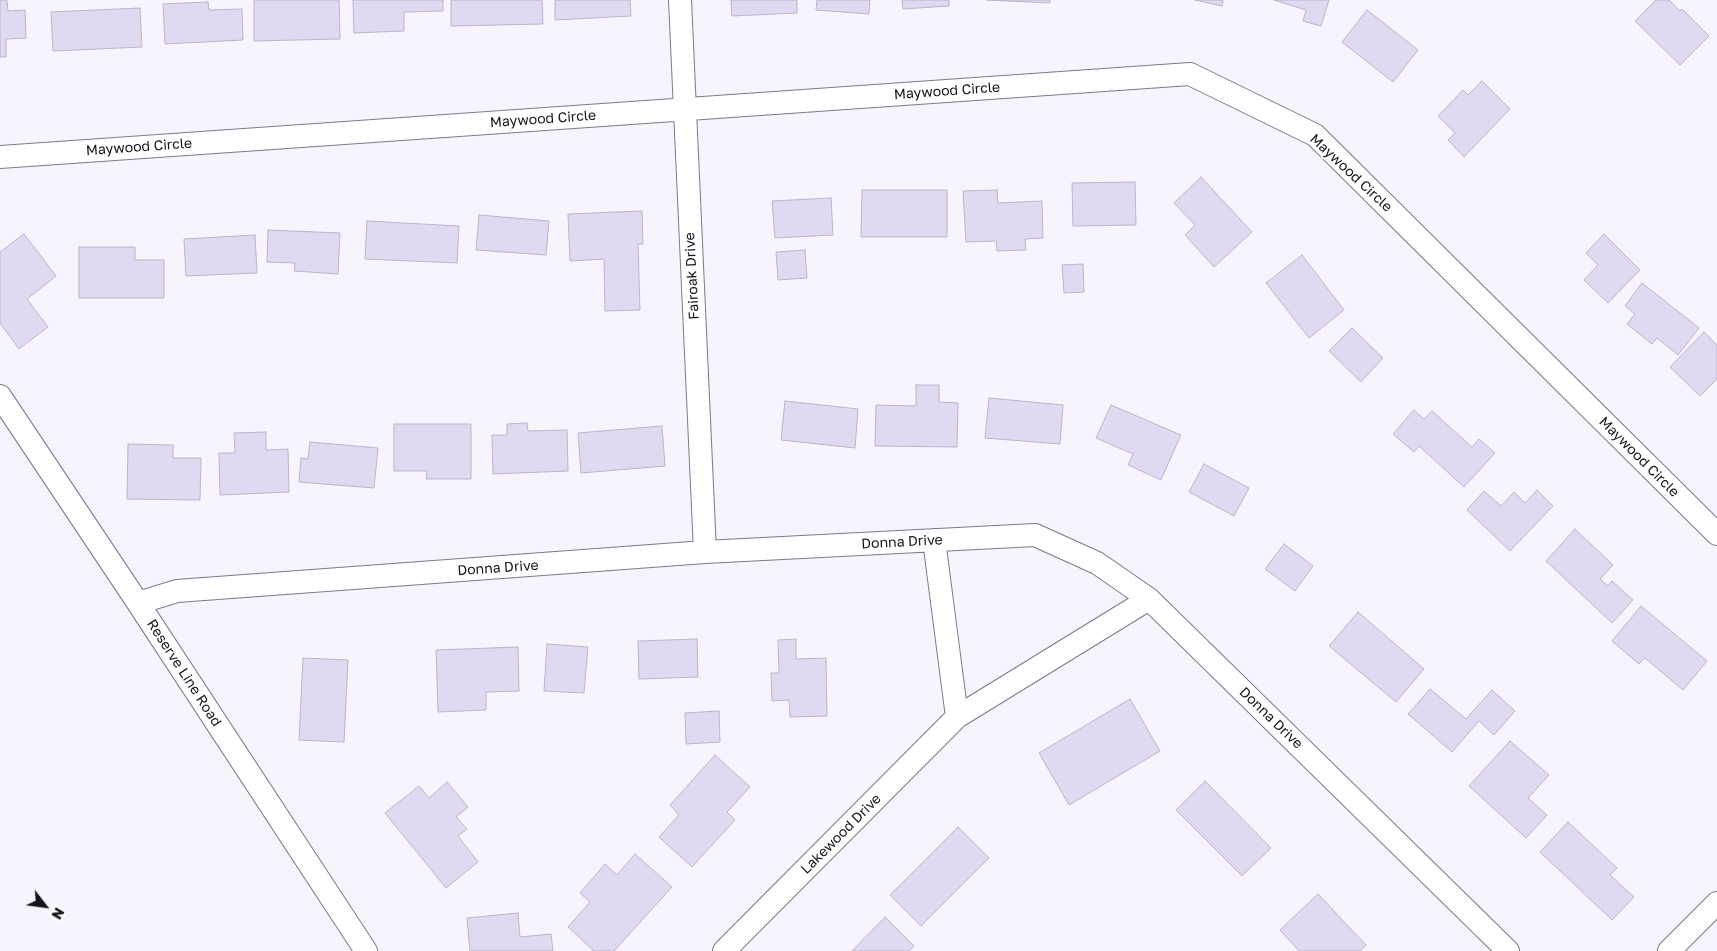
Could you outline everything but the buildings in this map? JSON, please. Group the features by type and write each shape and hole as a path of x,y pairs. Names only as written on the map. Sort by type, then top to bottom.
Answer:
{"street":[{"name":"Fairoak Drive","path":"680,0 705,552"},
{"name":"Maywood Circle","path":"0,157 1190,74 1315,136 1717,534"},
{"name":"Reserve Line Road","path":"0,396 366,951"},
{"name":"Donna Drive","path":"138,603 177,591 705,552 1035,535 1097,563 1149,599 1508,951"},
{"path":"934,540 957,717"},
{"name":"Lakewood Drive","path":"724,951 957,717 1149,599"},
{"path":"1669,951 1717,902"}]}
